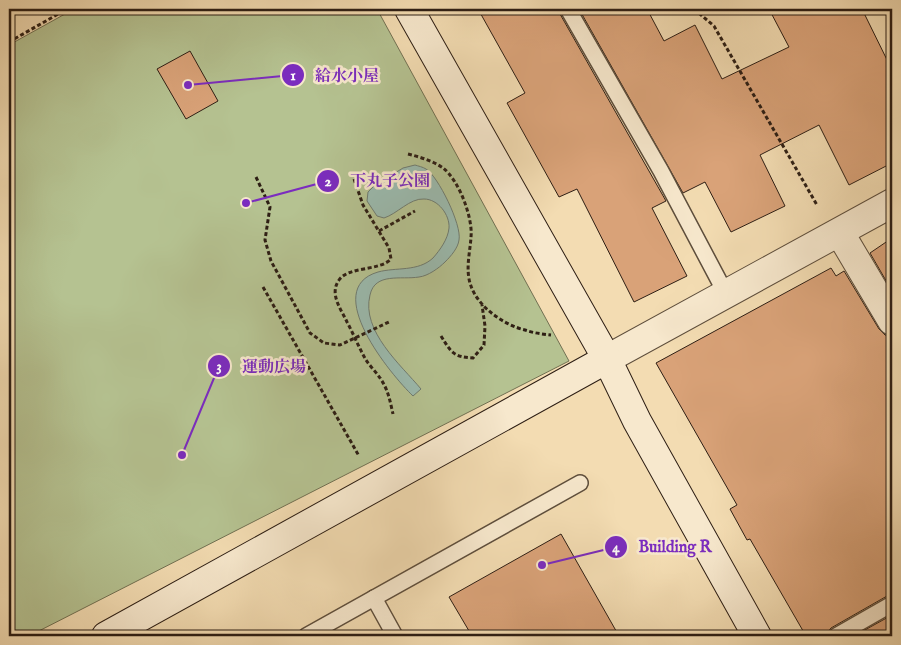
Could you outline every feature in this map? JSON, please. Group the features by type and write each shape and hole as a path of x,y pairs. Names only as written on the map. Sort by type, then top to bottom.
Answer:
{"street":[{"path":"409,9 607,359 637,421 757,636"},
{"path":"106,636 892,204"},
{"path":"840,233 892,321"}],"lane":[{"path":"568,9 661,172 726,294"},
{"path":"306,636 580,483"},
{"path":"374,598 395,636"},
{"path":"836,636 892,604"}],"path":[{"path":"9,42 68,9"},
{"path":"694,9 714,26 818,207"},
{"path":"408,154 444,169 457,186 468,209 472,235 468,259 471,286 482,304 502,320 524,330 551,335"},
{"path":"256,177 270,207 265,240 271,261 310,333 324,344 340,345 391,321"},
{"path":"354,179 363,205 389,248 391,259 386,264 359,269 340,278 334,289 338,305 354,338 367,362 388,393 393,414"},
{"path":"379,231 415,211"},
{"path":"263,287 361,459"},
{"path":"441,336 449,348 460,357 473,358 484,345 485,326 482,304"},
{"path":"9,424 11,429"}],"green space":[{"path":"74,9 377,9 569,361 29,636 9,636 9,45"}],"shaded area":[{"path":"415,165 425,168 431,173 443,191 457,224 459,240 454,252 447,260 430,273 419,277 390,278 377,283 370,295 369,308 371,322 377,334 394,358 421,389 413,396 377,352 358,313 356,296 362,281 378,272 421,265 436,255 445,240 449,223 445,213 434,202 419,199 384,218 377,216 367,201 368,192 374,186 403,168"}],"building":[{"path":"478,9 559,9 560,14 666,201 652,208 687,276 634,302 577,189 559,197 507,103 525,93"},
{"path":"579,9 647,9 664,41 695,25 722,79 789,47 769,9 862,9 892,70 892,163 849,185 819,125 760,155 785,206 731,232 705,182 683,193"},
{"path":"190,51 218,101 186,119 157,69"},
{"path":"892,238 892,291 870,253"},
{"path":"831,268 836,276 844,271 879,329 885,335 892,337 892,595 831,628 827,636 806,636 750,539 747,540 730,509 737,505 656,363"},
{"path":"561,534 619,636 472,636 449,597"},
{"path":"892,615 892,636 854,636"}],"place":[{"name":"給水小屋","path":"188,85"},
{"name":"下丸子公園","path":"246,203"},
{"name":"運動広場","path":"182,455"},
{"name":"Building R","path":"542,565"}]}
